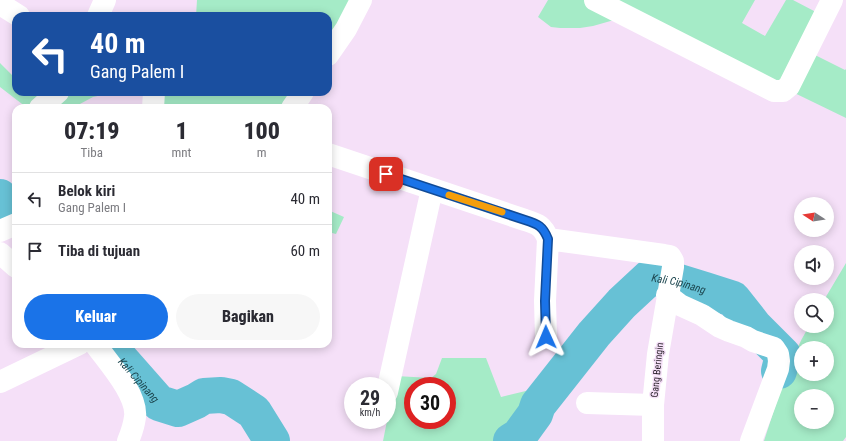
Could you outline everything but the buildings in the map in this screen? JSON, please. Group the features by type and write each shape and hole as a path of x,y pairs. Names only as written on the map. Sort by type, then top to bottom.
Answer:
{"street":[{"path":"100,12 105,0"},
{"path":"332,49 346,29 361,0"},
{"path":"595,0 774,91 783,91 789,86 832,0"},
{"path":"0,4 13,12"},
{"path":"44,104 54,96"},
{"path":"332,155 536,224 545,230 548,239 545,301 546,337"},
{"path":"390,377 432,189"},
{"name":"Gang Beringin","path":"548,239 651,252 670,256 673,260 658,354 653,405 587,403"},
{"path":"0,253 12,264"},
{"path":"669,287 680,305 712,320 720,327 774,348 778,354 778,369 751,441"},
{"path":"0,382 71,348"},
{"path":"98,348 128,390 134,404 135,416 126,440"},
{"path":"653,405 653,441"}],"green space":[{"path":"197,0 357,0 332,44 332,12 196,12"},
{"path":"548,0 755,0 742,23 765,36 786,0 793,0 814,11 815,55 845,70 846,69 846,118 702,48 621,18 580,28 551,27 538,17"},
{"path":"0,63 12,75 12,96 98,96 80,104 22,104 0,87"},
{"path":"148,96 294,96 288,104 148,104"},
{"path":"332,212 344,217 336,234 332,233"},
{"path":"846,263 846,437 843,441 764,441 794,356 794,381 834,381 834,341 801,341 805,333 834,333 834,293 828,293"},
{"path":"442,358 486,358 501,397 534,389 533,401 518,419 494,441 383,441 385,429 396,429 396,376 414,377 404,377 404,429 456,429 456,377 432,377 436,374"}],"waterway":[{"name":"Kali Cipinang","path":"0,197 12,210"},
{"name":"Kali Cipinang","path":"511,441 519,436 535,414 538,405 594,334 622,303 650,277 679,282 733,299 755,327 783,355 779,371"},
{"name":"Kali Cipinang","path":"111,348 159,403 178,409 204,396 221,395 231,397 254,412 272,441"}],"slow traffic":[{"path":"449,195 502,212"}],"route":[{"path":"386,174 525,220 536,224 545,230 548,239 545,301 546,337"}]}
